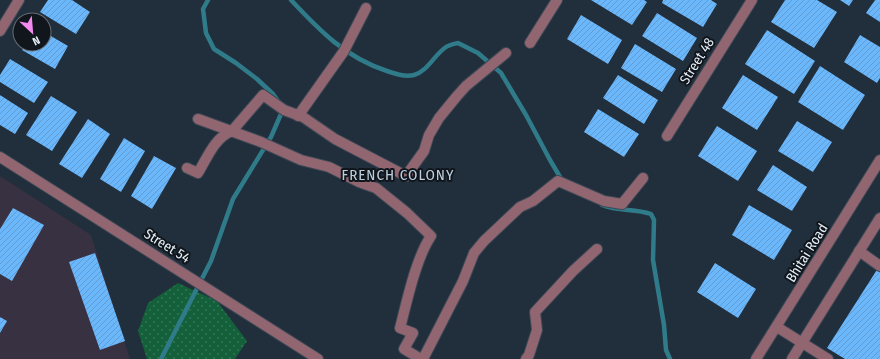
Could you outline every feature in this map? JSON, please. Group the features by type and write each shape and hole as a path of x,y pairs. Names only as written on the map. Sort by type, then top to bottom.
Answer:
{"street":[{"path":"0,31 19,0"},
{"path":"530,43 557,0"},
{"name":"Street 48","path":"667,136 752,0"},
{"path":"298,116 344,51 366,8"},
{"path":"187,168 198,173 212,148 225,134 232,131 263,95 284,110 298,116 340,142 406,176 424,151 429,135 439,118 466,86 502,56"},
{"path":"198,119 272,146 283,153 301,160 328,167 359,182 376,188 408,213 432,236 425,246 400,328 413,333 404,349 422,359 463,281 474,253 484,241 520,207 533,201 558,181 604,201 622,204 643,178"},
{"name":"Street 54","path":"0,157 318,359"},
{"name":"Bhitai Road","path":"756,359 880,160"},
{"path":"792,359 880,219"},
{"path":"526,359 529,355 537,330 535,312 573,271 597,249"},
{"path":"859,251 880,266"},
{"path":"777,327 828,359"}],"shaded area":[{"path":"0,176 91,235 130,359 0,359"}],"green space":[{"path":"178,283 217,301 247,341 235,359 147,359 138,331 148,303"}],"building":[{"path":"48,0 72,0 90,12 76,34 52,19 52,12 40,12"},
{"path":"591,0 644,0 647,2 632,25"},
{"path":"663,0 711,0 717,4 703,27 662,3"},
{"path":"785,0 817,0 837,12 814,48 771,22"},
{"path":"840,0 853,0 849,6"},
{"path":"875,0 880,0 880,22 866,13"},
{"path":"657,13 697,38 683,61 642,36"},
{"path":"581,15 622,40 608,64 567,39"},
{"path":"767,30 815,61 794,94 745,64"},
{"path":"860,35 880,47 880,78 877,83 844,62"},
{"path":"52,37 68,46 55,69 25,52 52,52"},
{"path":"635,44 676,69 662,92 621,68"},
{"path":"10,59 48,82 34,103 0,82 0,75"},
{"path":"820,66 865,95 843,130 798,102"},
{"path":"618,75 658,100 644,124 603,98"},
{"path":"743,75 778,97 757,130 722,108"},
{"path":"0,95 28,113 15,134 0,125"},
{"path":"51,96 77,112 52,151 26,135"},
{"path":"598,109 639,134 624,157 584,132"},
{"path":"88,119 110,134 82,178 59,164"},
{"path":"797,121 832,142 813,172 778,151"},
{"path":"717,126 757,151 738,181 698,156"},
{"path":"124,138 145,151 121,192 100,179"},
{"path":"154,156 176,168 152,209 131,196"},
{"path":"773,165 807,187 792,211 757,190"},
{"path":"749,205 792,230 774,260 732,235"},
{"path":"13,208 44,225 12,281 0,274 0,229"},
{"path":"95,253 125,341 100,350 69,262"},
{"path":"715,263 756,289 738,318 697,292"},
{"path":"880,265 880,359 845,359 827,348"},
{"path":"0,317 7,321 0,333"}],"waterway":[{"path":"208,0 203,9 206,33 214,49 257,79 279,102"},
{"path":"291,0 312,22 346,51 372,65 397,74 410,76 419,73 442,50 453,44 458,43 478,53 501,73 563,182"},
{"path":"161,359 211,261 233,199 271,137 281,114 281,109"},
{"path":"602,205 614,209 645,212 651,214 654,220 653,260 664,325 666,350 670,359"}],"district":[{"name":"FRENCH COLONY","path":"398,175"}]}
